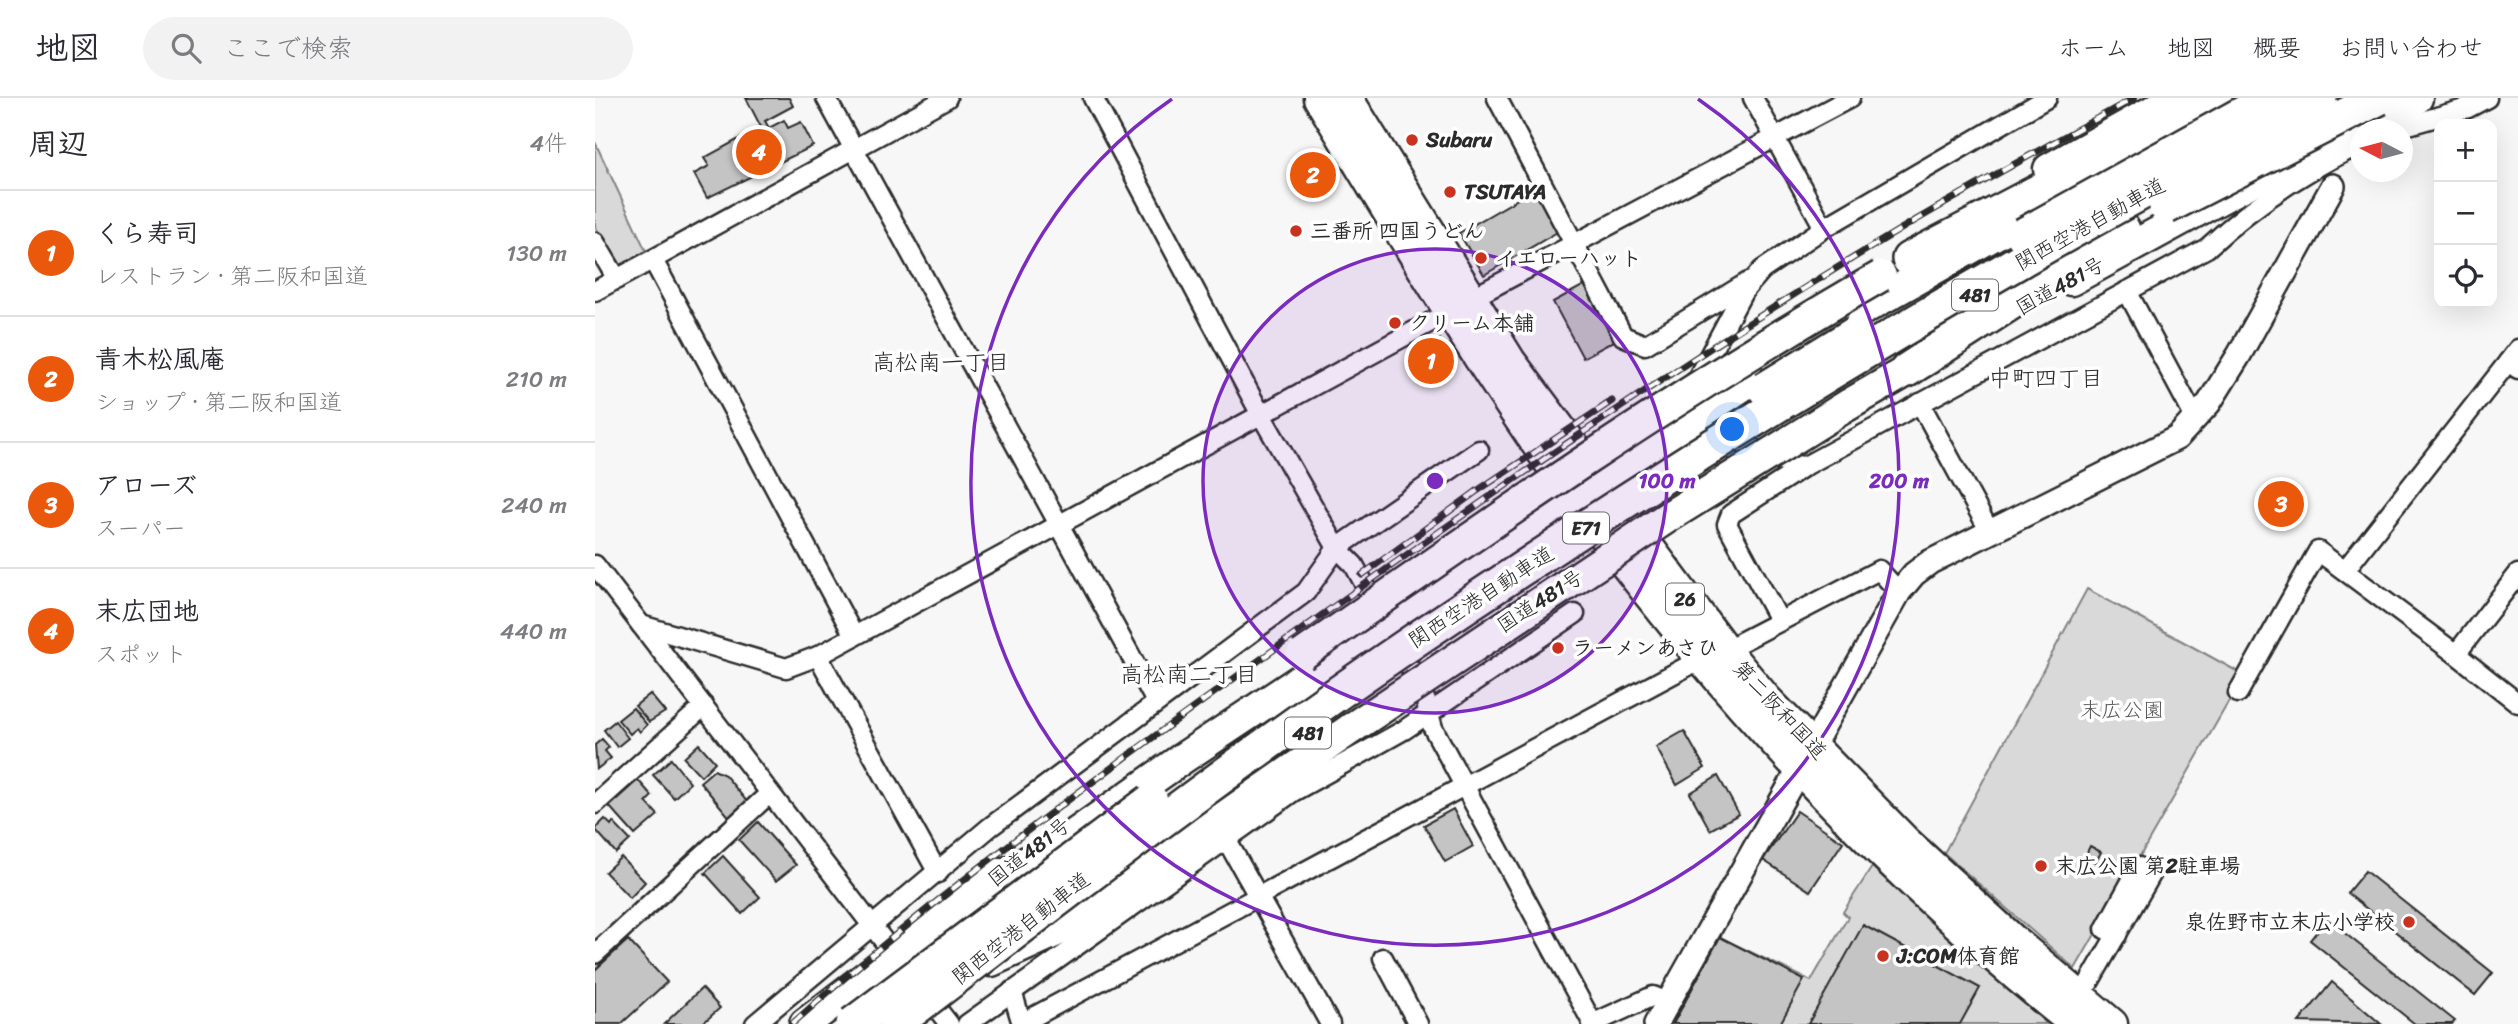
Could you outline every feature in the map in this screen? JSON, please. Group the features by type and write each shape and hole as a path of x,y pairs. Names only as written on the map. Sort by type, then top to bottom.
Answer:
{"highway":[{"name":"第二阪和国道","path":"1319,98 1612,524 1713,654 1766,699 1806,758 1905,841 2078,1011 2112,1024"},
{"name":"第二阪和国道","path":"1347,98 1460,306"},
{"name":"国道481号","path":"805,1024 1169,747 1614,441 1799,323 1881,276 1913,269 2050,168 2176,98"},
{"path":"1913,269 2055,184 2217,98"},
{"name":"481","path":"988,884 1071,837 1825,331 1913,269 2022,218 2247,98"},
{"name":"関西空港自動車道","path":"853,1024 1119,824 1401,623 1806,362 2059,214 2271,98"},
{"name":"関西空港自動車道","path":"895,1024 1161,820 1416,639 1537,560 1771,410 1930,315 2066,236 2321,98"},
{"name":"481","path":"996,957 1161,834 1408,663 1811,391 2102,223 2339,98"},
{"path":"1956,306 2123,230 2379,98"},
{"name":"国道481号","path":"910,1024 941,1014 996,957 1085,918 1176,850 1352,728 1668,517 1848,405 2274,169 2354,132 2417,98"},
{"path":"1907,370 2123,230"}],"street":[{"path":"826,98 1156,702"},
{"path":"595,291 853,149 922,104 947,98"},
{"path":"1093,98 1260,413 1337,548 1354,565 1408,663 1423,692 1433,728 1593,1024 1653,996 1668,1002"},
{"path":"1497,98 1623,336 1645,345 1755,278"},
{"path":"1753,98 1824,228"},
{"path":"641,625 786,668 818,656 1260,413 1850,98"},
{"path":"1661,441 1743,292 1762,270 1824,228 2025,104 2047,98"},
{"path":"2413,124 2468,108 2487,98"},
{"path":"1779,620 1727,524 1731,514 1805,466 2207,248 2238,219 2307,171 2350,150"},
{"path":"1656,1024 1899,592 1930,562 2177,438 2196,420 2239,355 2333,186"},
{"path":"595,242 617,279"},
{"path":"653,260 854,636"},
{"path":"2127,291 2196,420"},
{"path":"2345,570 2515,360"},
{"path":"1920,403 1990,532"},
{"path":"1738,442 1761,450 1786,465 1805,466"},
{"path":"755,1024 991,827 1306,592 1337,548 1479,450"},
{"path":"2238,693 2318,551 2518,702"},
{"path":"595,565 941,1014"},
{"path":"1012,991 1022,1023 1713,654 1879,570 1899,592"},
{"path":"2456,654 2518,574"},
{"path":"967,1024 1293,792 1429,713 1575,614"},
{"path":"818,656 938,873"},
{"path":"595,804 705,706"},
{"path":"595,954 769,794"},
{"path":"1226,839 1330,1024"},
{"path":"2078,1011 2147,868"},
{"path":"1383,958 1418,1024"}],"green space":[{"path":"595,142 647,253 621,267 595,226"},
{"name":"末広公園","path":"2087,589 2244,675 2075,969 1944,853"},
{"path":"1872,867 2047,1024 1673,1024 1720,937 1811,981 1848,917 1843,912"}],"building":[{"path":"746,98 789,98 793,106 765,121 769,128 784,120 788,128 801,122 813,146 707,198 694,174 709,166 704,158 761,127"},
{"path":"1535,189 1559,231 1484,275 1459,233"},
{"path":"1586,284 1616,340 1583,358 1553,302"},
{"path":"1439,338 1455,365 1424,384 1408,356"},
{"path":"650,694 665,712 649,722 635,706"},
{"path":"633,708 647,725 640,732 637,728 630,734 618,720"},
{"path":"615,721 628,738 617,747 604,730"},
{"path":"1684,731 1705,768 1677,785 1656,747"},
{"path":"602,739 609,747 605,751 611,758 597,769 595,745"},
{"path":"699,744 715,762 701,776 684,758"},
{"path":"671,759 690,783 674,798 653,775"},
{"path":"714,770 725,775 749,804 731,819 700,782"},
{"path":"1718,776 1739,814 1710,830 1690,793"},
{"path":"638,780 652,796 646,802 658,815 635,835 609,806"},
{"path":"1453,809 1473,846 1445,862 1424,825"},
{"path":"1797,811 1843,842 1810,891 1763,860"},
{"path":"605,819 611,825 613,822 630,840 616,853 595,829"},
{"path":"758,822 796,865 776,881 739,840"},
{"path":"2090,846 2101,852 2096,862 2085,856"},
{"path":"723,856 760,897 742,914 705,873"},
{"path":"621,857 645,882 630,898 605,872"},
{"path":"2365,871 2493,973 2475,995 2347,893"},
{"path":"2327,919 2455,1021 2452,1024 2415,1024 2310,940"},
{"name":"J:COM体育館","path":"1863,925 1980,988 1960,1024 1808,1024"},
{"path":"1720,937 1804,980 1780,1024 1673,1024"},
{"path":"628,940 667,982 621,1024 595,1024 595,970"},
{"path":"2332,982 2381,1024 2299,1022"},
{"path":"702,988 720,1008 702,1024 664,1024"}],"railway":[{"path":"792,1024 906,926 1024,834 1265,656 1496,492 1652,386 1811,284 1951,200 2134,98"},
{"path":"1362,575 1477,491 1612,401"}],"place":[{"name":"Subaru","path":"1412,140"},
{"name":"末広団地","path":"759,152"},
{"name":"青木松風庵","path":"1313,175"},
{"name":"TSUTAYA","path":"1450,192"},
{"name":"三番所 四国うどん","path":"1296,231"},
{"name":"イエローハット","path":"1481,258"},
{"name":"クリーム本舗","path":"1395,323"},
{"name":"くら寿司","path":"1431,361"},
{"name":"アローズ","path":"2281,504"},
{"name":"ラーメンあさひ","path":"1558,648"},
{"name":"末広公園 第2駐車場","path":"2041,866"},
{"name":"泉佐野市立末広小学校","path":"2409,922"},
{"name":"J:COM体育館","path":"1883,956"}],"district":[{"name":"高松南一丁目","path":"941,362"},
{"name":"中町四丁目","path":"2046,378"},
{"name":"高松南二丁目","path":"1189,674"}]}
